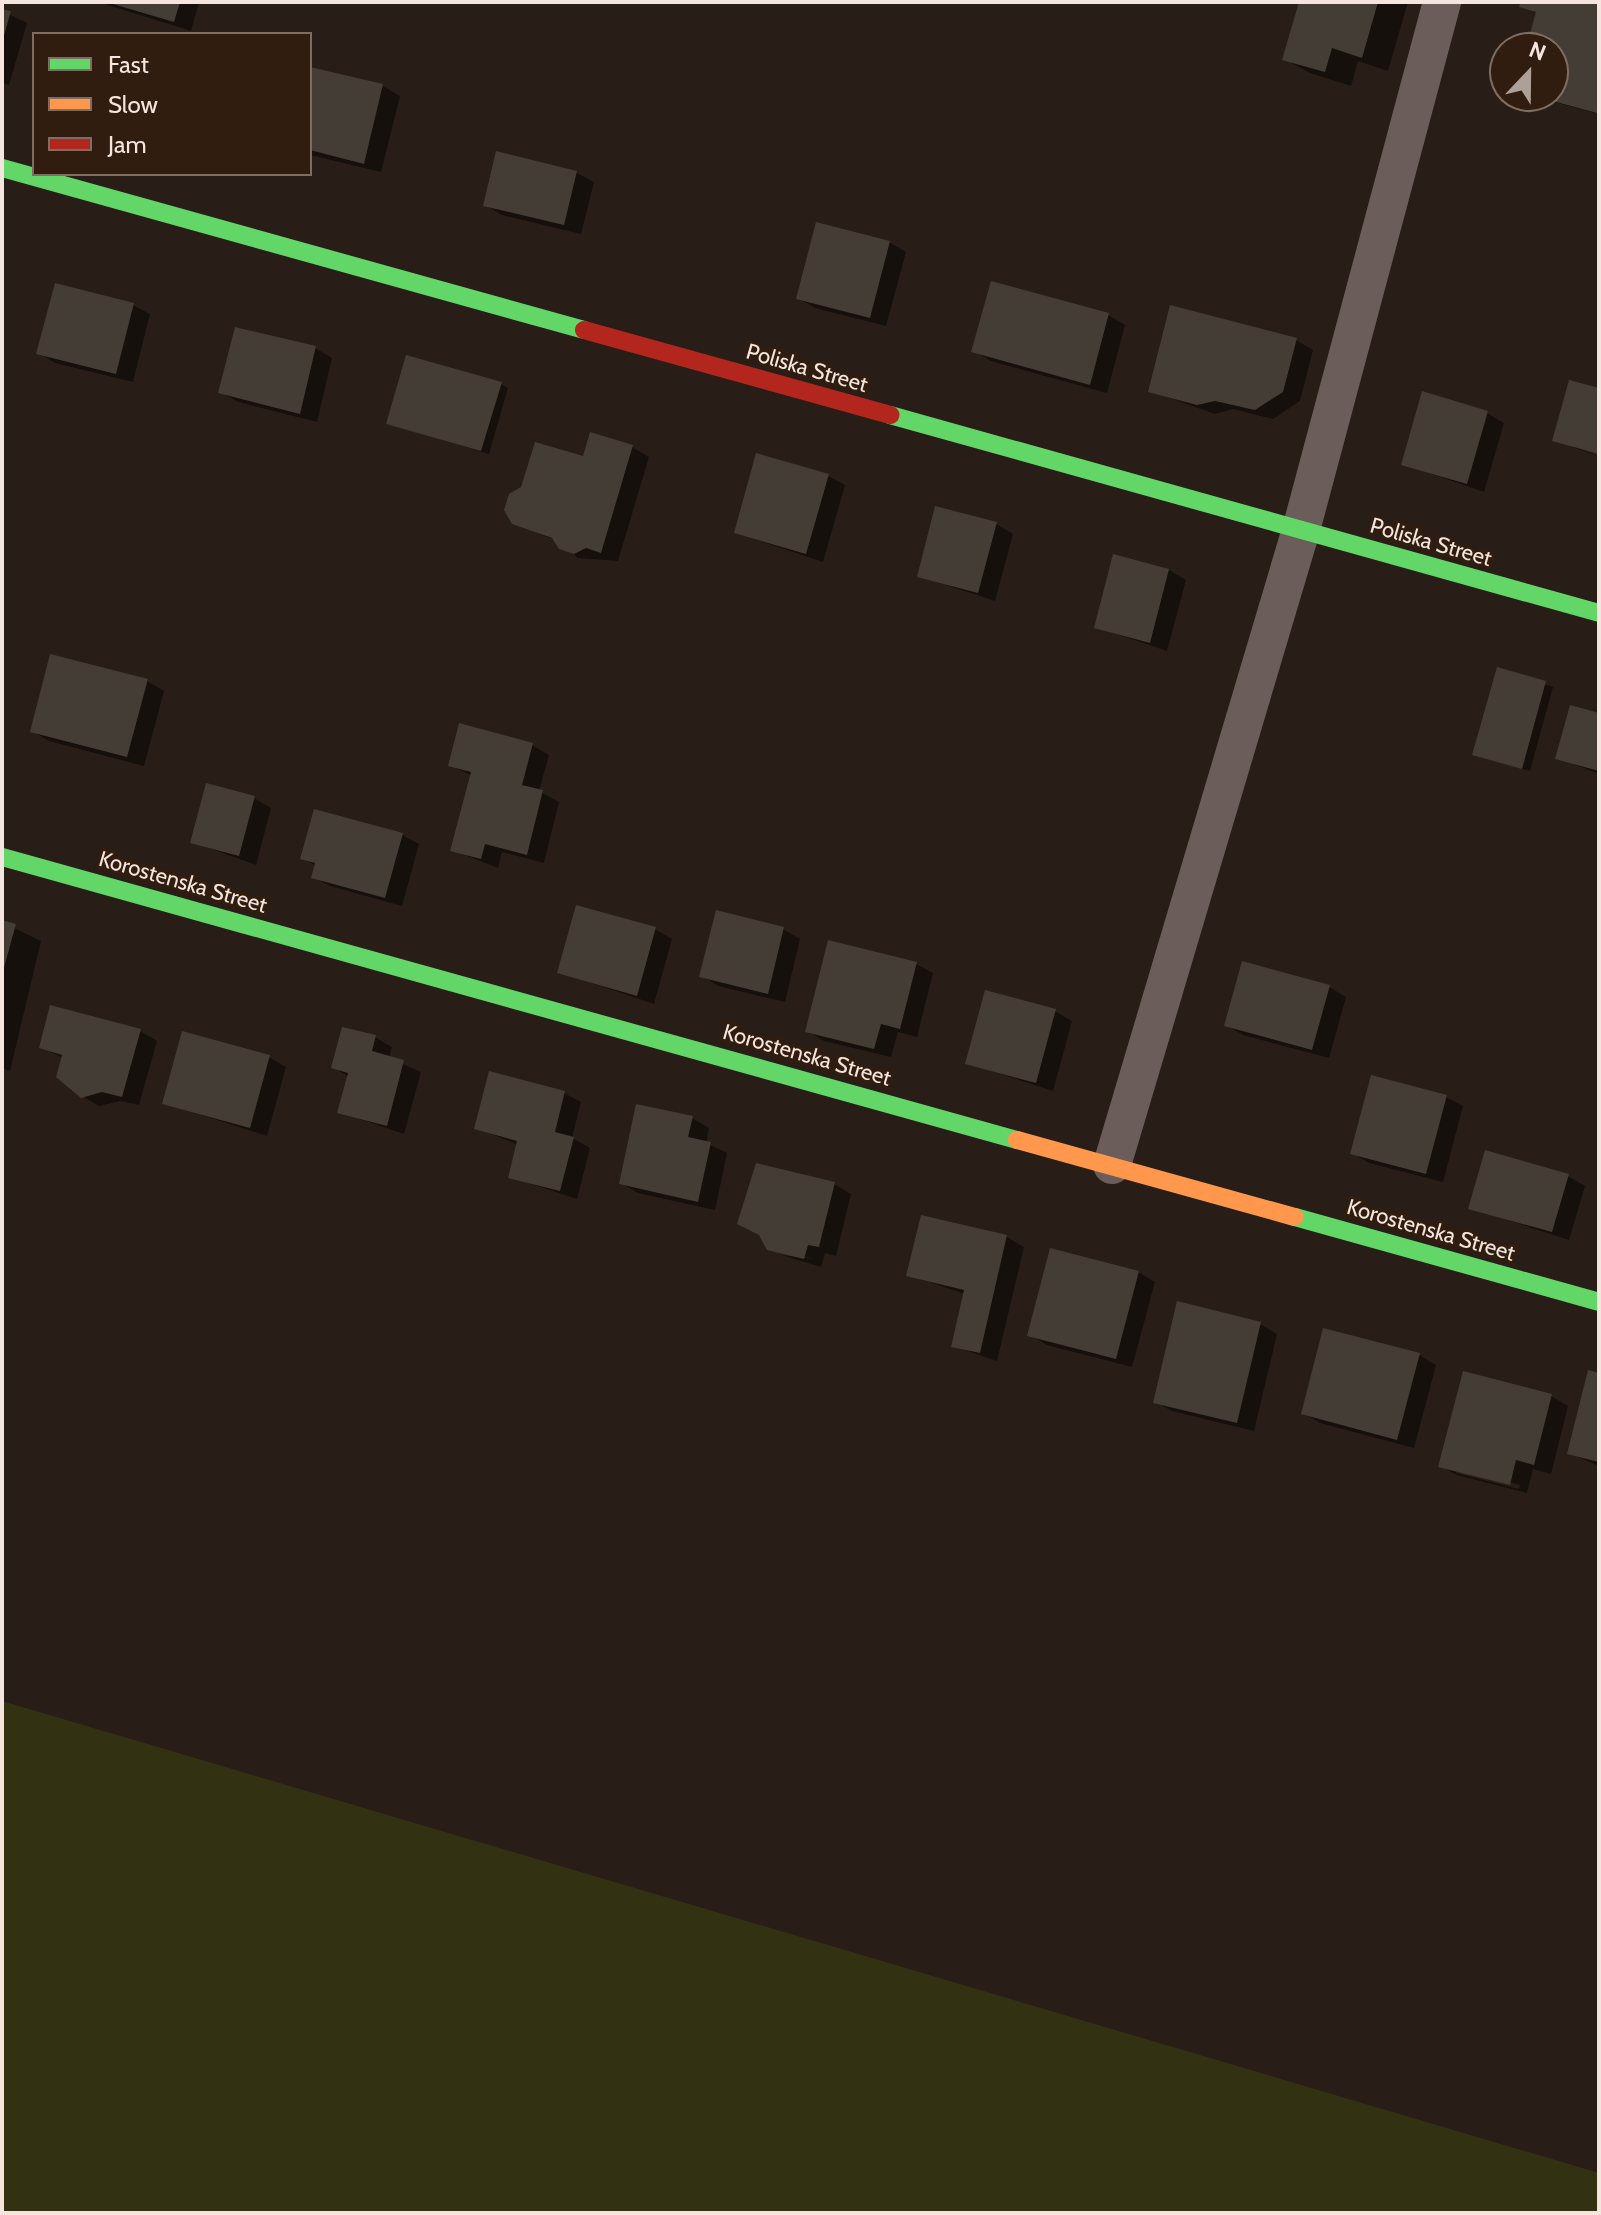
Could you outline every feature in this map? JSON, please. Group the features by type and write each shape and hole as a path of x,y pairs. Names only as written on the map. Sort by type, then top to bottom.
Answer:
{"street":[{"path":"1112,1165 1301,530 1442,2"},
{"name":"Poliska Street","path":"2,168 1599,613"},
{"name":"Korostenska Street","path":"2,857 1599,1302"}],"shaded area":[{"path":"2,1701 1599,2173 1599,2213 2,2213"}],"building":[{"path":"106,2 180,2 174,22"},
{"path":"1299,2 1378,2 1362,58 1332,48 1325,72 1282,60"},
{"path":"1521,2 1599,2 1597,113 1569,105 1569,32 1530,32 1536,12 1519,7"},
{"path":"2,9 11,11 3,39 2,39"},
{"path":"312,67 383,84 364,164 312,151"},
{"path":"496,151 577,171 564,225 483,206"},
{"path":"816,222 890,241 870,318 796,299"},
{"path":"991,281 1109,313 1090,385 971,352"},
{"path":"55,283 134,303 116,374 36,354"},
{"path":"1170,305 1297,338 1283,392 1255,410 1215,401 1197,405 1148,392"},
{"path":"235,327 316,346 300,414 218,393"},
{"path":"406,355 502,382 481,451 386,424"},
{"path":"1569,380 1599,388 1599,454 1552,441"},
{"path":"1422,391 1488,411 1467,484 1401,465"},
{"path":"590,432 633,445 601,553 586,548 574,554 559,549 552,538 512,524 504,510 509,494 521,487 535,442 583,456"},
{"path":"756,453 829,474 806,554 734,533"},
{"path":"935,506 997,522 978,593 917,577"},
{"path":"1113,554 1169,569 1150,643 1094,628"},
{"path":"50,654 148,679 127,757 30,732"},
{"path":"1497,667 1546,681 1522,769 1472,755"},
{"path":"1570,705 1599,713 1599,771 1555,759"},
{"path":"459,723 533,743 522,785 543,790 527,855 485,844 481,859 450,851 471,772 448,766"},
{"path":"206,783 255,796 239,856 190,843"},
{"path":"314,809 403,833 385,898 311,878 315,863 300,859"},
{"path":"576,905 656,927 637,996 557,973"},
{"path":"716,910 784,927 768,994 699,977"},
{"path":"2,920 16,924 3,971 2,971"},
{"path":"828,940 917,962 900,1029 881,1024 874,1049 805,1032"},
{"path":"1242,961 1330,985 1312,1050 1224,1026"},
{"path":"985,990 1056,1009 1036,1083 965,1064"},
{"path":"50,1005 141,1029 122,1097 102,1092 81,1098 56,1077 62,1055 39,1048"},
{"path":"342,1027 376,1035 372,1051 404,1060 387,1126 337,1113 348,1073 331,1068"},
{"path":"182,1031 270,1055 250,1128 162,1104"},
{"path":"489,1071 565,1091 555,1132 574,1137 560,1191 508,1178 517,1141 474,1129"},
{"path":"1371,1075 1447,1095 1426,1174 1350,1154"},
{"path":"636,1104 693,1116 688,1137 711,1142 698,1202 619,1184"},
{"path":"1485,1150 1569,1174 1552,1232 1468,1209"},
{"path":"756,1163 835,1182 819,1247 808,1245 804,1259 767,1250 759,1235 737,1224"},
{"path":"921,1215 1007,1235 980,1353 951,1347 964,1290 906,1276"},
{"path":"1050,1248 1139,1271 1116,1359 1027,1336"},
{"path":"1177,1301 1261,1322 1237,1423 1153,1403"},
{"path":"1323,1328 1420,1353 1397,1440 1301,1414"},
{"path":"1588,1370 1599,1373 1599,1462 1567,1454"},
{"path":"1463,1371 1552,1394 1534,1465 1516,1460 1510,1485 1438,1467"}],"traffic: fast":[{"path":"2,168 584,330"},
{"path":"890,415 1599,613"},
{"path":"2,857 1017,1140"},
{"path":"1295,1217 1599,1302"}],"traffic: slow":[{"path":"1017,1140 1295,1217"}],"traffic: jam":[{"path":"584,330 890,415"}]}
